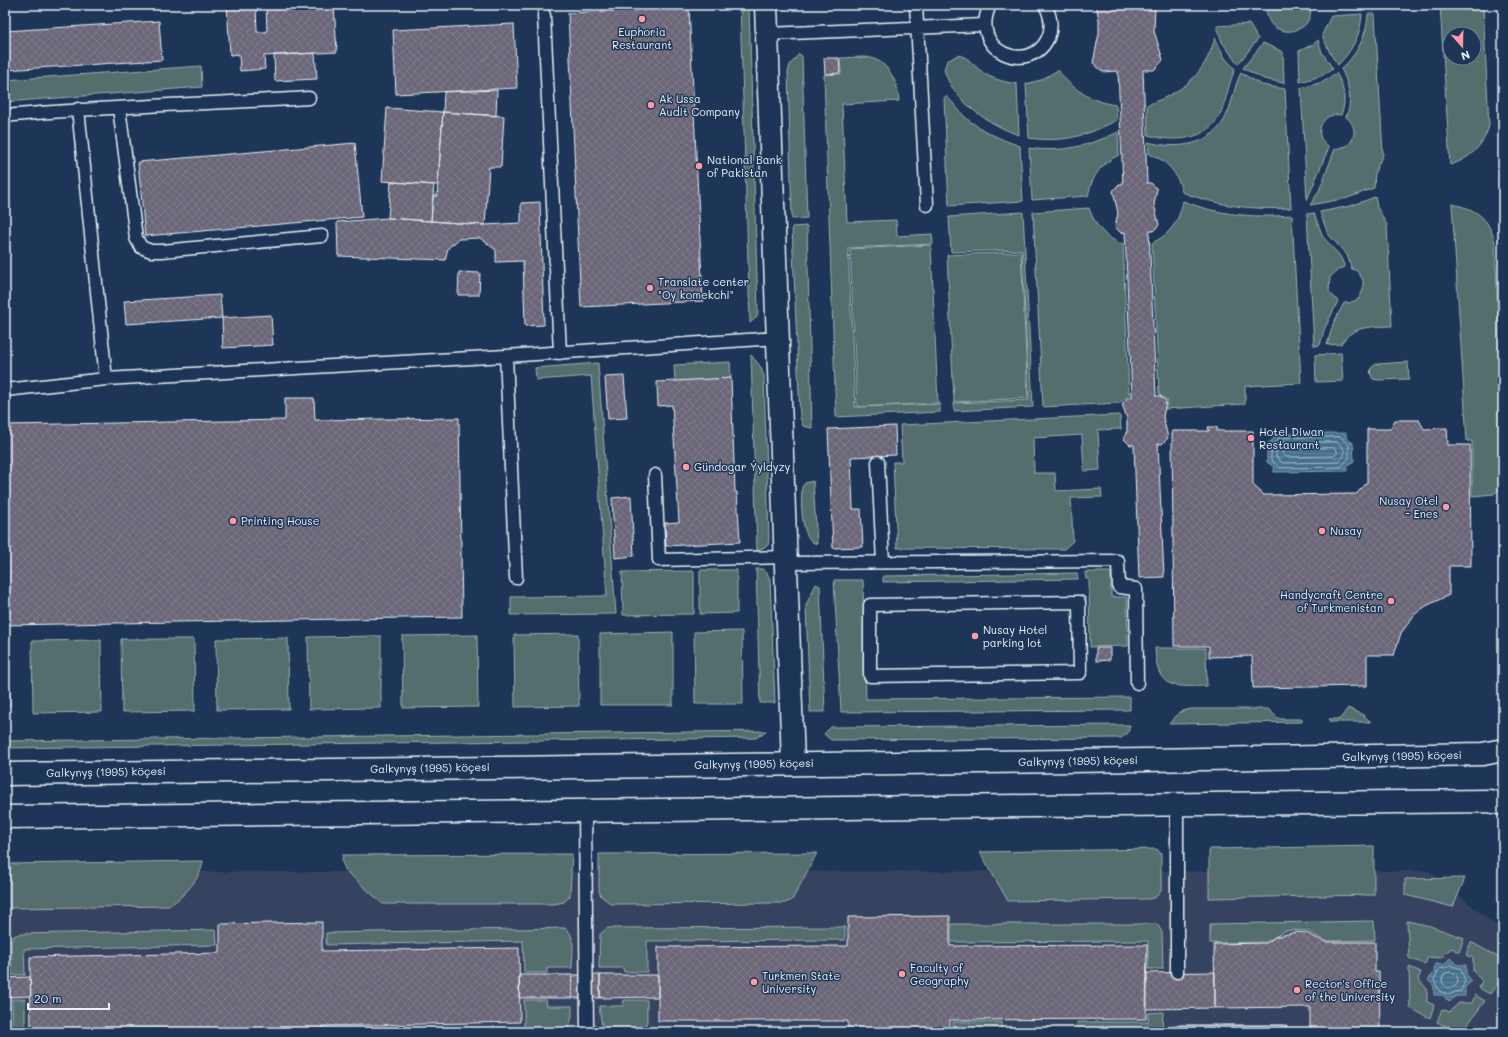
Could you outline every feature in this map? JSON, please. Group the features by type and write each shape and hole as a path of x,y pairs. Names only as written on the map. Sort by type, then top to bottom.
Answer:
{"main road":[{"path":"766,5 793,764"},
{"name":"Galkynyş (1995) köçesi","path":"5,774 1422,756 1483,754 1503,750"},
{"path":"5,817 1481,801 1503,804"}],"lane":[{"path":"916,5 927,205"},
{"path":"990,5 984,25 986,35 992,44 1000,51 1014,56 1030,55 1039,50 1046,42 1050,32 1051,22 1045,5"},
{"path":"544,15 560,353"},
{"path":"767,34 984,25"},
{"path":"5,116 78,109 310,98"},
{"path":"119,108 136,238 141,247 151,251 162,251 322,236"},
{"path":"78,109 106,379"},
{"path":"5,390 106,379 560,353 778,338"},
{"path":"506,356 516,578"},
{"path":"878,462 883,562"},
{"path":"655,475 659,560 883,562 1118,561 1119,587 1136,589 1137,683"},
{"path":"1079,602 1080,673 870,676 870,606 1079,602"},
{"path":"1177,804 1177,972"},
{"path":"585,811 587,1032"},
{"path":"1177,1032 1283,1032"}],"shaded area":[{"name":"Turkmen State University","path":"1429,871 1503,931 1503,1032 5,1032 5,872"}],"green space":[{"path":"740,5 749,5 758,312 757,317 750,323"},
{"path":"1267,5 1310,5 1310,16 1305,24 1298,29 1289,31 1280,30 1272,25 1267,17"},
{"path":"1440,5 1483,5 1489,126 1483,140 1475,151 1450,165 1444,66 1482,66 1482,26 1442,26 1442,37"},
{"path":"1362,14 1360,28 1355,42 1348,54 1338,65 1331,55 1322,35 1331,16"},
{"path":"1368,14 1375,14 1383,154 1375,172 1374,188 1348,198 1310,205 1319,191 1335,149 1347,146 1354,135 1352,124 1346,117 1350,99 1348,87 1341,69 1352,57 1360,44 1366,29"},
{"path":"1249,24 1258,39 1238,64 1222,42 1217,26"},
{"path":"1215,38 1225,58 1235,69 1222,110 1216,120 1209,128 1200,134 1191,137 1169,139 1148,135 1147,105 1171,95 1190,81 1205,63"},
{"path":"1318,40 1322,52 1333,69 1321,76 1300,82 1299,51 1314,44"},
{"path":"1263,43 1283,52 1284,83 1264,79 1243,68"},
{"path":"799,54 802,56 807,218 792,219 788,72 790,65"},
{"path":"958,55 968,59 981,71 993,78 1017,84 1019,135 996,125 985,118 964,101 955,91 948,81 944,69 947,61"},
{"path":"863,57 878,61 889,71 896,85 899,101 842,104 847,222 896,220 897,236 932,234 933,244 848,248 855,407 940,404 940,412 836,417 824,75 841,74 840,58"},
{"path":"201,66 202,87 5,102 5,80"},
{"path":"1058,70 1076,89 1084,94 1099,101 1116,105 1117,120 1106,126 1074,137 1053,140 1029,138 1026,84 1041,80"},
{"path":"1241,73 1262,85 1285,89 1291,208 1249,208 1222,204 1195,197 1182,192 1178,179 1171,168 1161,160 1149,154 1148,142 1171,146 1183,145 1204,139 1213,133 1221,125 1227,114"},
{"path":"1336,73 1343,88 1343,110 1341,115 1327,118 1321,125 1321,139 1329,147 1307,200 1301,88 1323,82"},
{"path":"946,96 965,117 978,126 998,137 1020,146 1023,201 949,206 944,98"},
{"path":"1118,132 1119,155 1102,167 1098,172 1092,183 1088,196 1032,200 1029,148 1052,150 1064,149 1086,145"},
{"path":"1375,197 1377,207 1387,225 1392,326 1370,327 1357,330 1351,333 1341,344 1327,345 1333,324 1344,303 1349,303 1359,299 1363,290 1363,280 1357,271 1352,269 1347,255 1328,234 1320,212 1350,206"},
{"path":"1183,201 1209,210 1250,216 1292,215 1301,383 1245,386 1245,404 1165,409 1168,401 1159,394 1152,243 1169,231 1173,226 1179,215"},
{"path":"1452,204 1475,212 1485,220 1495,242 1503,423 1503,486 1494,494 1472,496 1472,441 1467,441"},
{"path":"1089,208 1094,220 1101,230 1111,238 1123,244 1129,394 1120,403 1043,407 1033,212"},
{"path":"1023,212 1033,407 954,411 954,403 1029,400 1022,250 951,252 949,217"},
{"path":"1314,213 1323,237 1340,256 1345,267 1338,270 1330,277 1329,292 1338,301 1324,330 1320,345 1314,346 1307,214"},
{"path":"807,226 812,428 803,426 800,417 792,227"},
{"path":"931,245 938,403 857,407 850,249"},
{"path":"1021,252 1028,398 954,402 947,255"},
{"path":"1341,353 1343,381 1316,382 1315,355"},
{"path":"751,355 760,366 764,376 769,538 768,545 757,551"},
{"path":"730,362 731,378 675,381 674,365"},
{"path":"1408,362 1409,379 1373,379 1370,370 1374,365"},
{"path":"598,363 616,614 511,615 511,597 607,596 591,376 536,380 535,368"},
{"path":"1120,415 1121,429 1098,430 1100,470 1084,471 1082,435 1033,438 1034,473 1055,473 1056,491 1101,489 1102,497 1071,498 1073,541 1064,549 897,548 893,462 902,462 900,425"},
{"path":"813,481 817,544 811,541 807,536 802,511 802,487 805,483"},
{"path":"756,569 762,569 767,573 770,579 775,703 760,703"},
{"path":"700,570 737,570 737,613 700,614"},
{"path":"694,571 694,614 623,615 622,572"},
{"path":"1085,572 1111,572 1111,597 1127,597 1128,646 1090,647 1089,579 1086,579"},
{"path":"1077,573 1078,579 883,582 883,576"},
{"path":"834,580 863,580 866,699 1130,697 1130,710 841,712"},
{"path":"816,584 820,586 825,712 810,712 806,605"},
{"path":"742,631 743,704 695,704 694,632"},
{"path":"673,632 673,705 600,705 600,634"},
{"path":"578,634 579,706 515,707 514,635"},
{"path":"477,635 478,707 403,708 402,636"},
{"path":"381,636 381,708 309,709 308,637"},
{"path":"288,638 289,709 217,710 216,639"},
{"path":"121,639 194,639 195,711 122,712"},
{"path":"101,640 102,712 33,713 32,641"},
{"path":"5,641 9,641 10,706 5,706"},
{"path":"1155,648 1206,648 1207,686 1184,686 1168,683 1159,671 1156,661"},
{"path":"1348,708 1363,715 1371,722 1330,722 1329,719 1340,719"},
{"path":"1190,709 1268,709 1279,719 1302,719 1302,722 1169,724 1180,712"},
{"path":"1130,725 1128,733 1121,738 831,740 824,734 831,727"},
{"path":"766,731 756,738 5,748 5,741"},
{"path":"1374,846 1374,895 1209,898 1209,849"},
{"path":"1157,849 1161,854 1161,891 1156,897 1149,899 1008,901 980,852"},
{"path":"817,853 792,900 785,903 611,904 601,896 599,891 599,854"},
{"path":"572,854 570,896 564,902 554,904 383,904 346,871 342,862 343,855"},
{"path":"203,861 199,874 190,887 185,893 168,906 9,908 9,864"},
{"path":"1465,878 1453,907 1405,895 1405,879"},
{"path":"1374,921 1375,940 1326,941 1307,931 1295,930 1285,931 1266,942 1210,943 1210,924"},
{"path":"1407,921 1430,926 1464,938 1459,952 1451,948 1441,958 1428,957 1425,964 1409,958"},
{"path":"951,924 1157,924 1162,932 1163,969 1148,969 1148,941 951,942"},
{"path":"845,927 845,940 647,941 647,972 624,972 623,968 599,968 600,934 608,928"},
{"path":"564,928 571,935 573,945 572,968 547,968 547,973 524,973 523,941 326,945 326,933"},
{"path":"216,930 217,945 24,949 25,975 12,975 11,941 14,936 19,934"},
{"path":"1471,942 1503,960 1503,976 1490,994 1479,988 1482,981 1473,971 1473,958 1466,955"},
{"path":"1409,967 1421,972 1418,979 1427,989 1427,1002 1434,1005 1430,1018 1410,1008"},
{"path":"1475,995 1485,1001 1462,1032 1457,1032 1437,1022 1442,1009 1449,1012 1459,1003 1472,1003"},
{"path":"12,999 25,999 25,1032 13,1032"},
{"path":"524,1000 546,1000 547,1006 572,1006 572,1017 569,1027 558,1032 524,1032"},
{"path":"624,1000 647,1000 647,1032 611,1032 602,1027 599,1006 623,1006"},
{"path":"1163,1012 1162,1032 1077,1032 1077,1022 1148,1022 1148,1013"},
{"path":"953,1022 1002,1022 1002,1032 953,1032"}],"water":[{"path":"1346,433 1346,438 1353,443 1354,461 1347,466 1347,471 1274,472 1274,467 1267,462 1267,444 1274,439 1274,434"},
{"path":"1450,958 1457,965 1466,965 1466,974 1472,981 1465,987 1465,996 1456,996 1449,1002 1443,995 1434,995 1434,986 1428,980 1434,973 1435,964 1444,965"}],"building":[{"path":"227,5 256,5 257,32 267,32 266,5 334,5 337,52 264,56 265,69 240,71 239,54 230,55"},
{"path":"1096,5 1155,5 1154,31 1163,60 1154,70 1143,70 1147,183 1151,183 1157,189 1154,204 1159,225 1153,231 1149,231 1156,396 1160,396 1166,401 1163,417 1168,438 1162,444 1158,444 1164,577 1139,578 1134,445 1130,445 1124,439 1127,431 1127,418 1122,404 1128,397 1132,397 1125,232 1121,233 1115,227 1118,213 1113,191 1119,184 1123,184 1118,71 1103,72 1093,63 1099,33 1099,19"},
{"path":"689,7 703,301 581,307 568,13"},
{"path":"159,21 162,60 5,70 5,31"},
{"path":"514,24 517,88 396,94 393,30"},
{"path":"315,53 317,79 275,81 274,55"},
{"path":"824,58 839,58 840,73 825,74"},
{"path":"497,90 496,116 443,112 444,92"},
{"path":"387,108 443,112 438,185 382,181"},
{"path":"443,112 504,116 501,167 489,167 485,225 431,221 433,196 437,196"},
{"path":"355,143 362,217 145,236 138,162"},
{"path":"391,182 434,185 431,221 388,218"},
{"path":"540,202 544,325 525,326 523,261 496,262 496,250 480,238 459,239 448,248 445,260 338,256 337,222 388,218 485,225 521,223 521,203"},
{"path":"459,272 480,273 479,295 458,295"},
{"path":"220,295 222,318 126,324 124,301"},
{"path":"271,315 273,345 223,348 222,318"},
{"path":"624,376 627,418 608,419 605,377"},
{"path":"731,378 735,492 737,492 740,542 666,546 665,523 679,522 672,405 658,406 657,382"},
{"name":"Printing House","path":"285,398 314,398 315,420 459,418 462,617 5,625 5,425 285,420"},
{"name":"Nusay","path":"1395,420 1419,420 1424,429 1447,428 1448,445 1470,445 1471,566 1449,566 1449,595 1426,606 1415,614 1401,633 1394,655 1367,655 1367,686 1253,688 1252,656 1209,657 1209,646 1174,646 1172,431 1209,431 1208,427 1217,427 1217,431 1253,431 1253,485 1264,495 1356,494 1367,483 1367,429 1390,429"},
{"path":"895,426 896,455 851,457 853,509 861,509 863,547 833,548 828,429"},
{"path":"631,496 634,556 615,558 612,498"},
{"path":"1096,648 1110,648 1110,660 1096,661"},
{"name":"Faculty of Geography","path":"950,916 950,946 1147,945 1146,1019 950,1020 950,1032 848,1032 848,1021 658,1021 658,947 848,946 848,917"},
{"path":"322,922 322,951 519,948 520,1022 323,1026 324,1032 222,1032 222,1028 31,1031 30,957 220,953 220,924"},
{"name":"Rector's Office of the University","path":"1296,932 1306,933 1325,942 1375,942 1375,972 1379,972 1380,1032 1310,1032 1310,1007 1215,1008 1214,944 1267,943 1275,937"},
{"path":"1215,972 1215,1008 1147,1009 1147,973"},
{"path":"519,975 572,975 572,998 519,998"},
{"path":"572,975 600,975 600,998 572,998"},
{"path":"600,975 658,975 658,997 600,998"},
{"path":"30,977 31,996 5,997 5,978"}],"place":[{"name":"Euphoria Restaurant","path":"642,19"},
{"name":"Ak Ussa Audit Company","path":"651,105"},
{"name":"National Bank of Pakistan","path":"699,166"},
{"name":"Translate center \"Oy komekchi\"","path":"650,288"},
{"name":"Hotel Diwan Restaurant","path":"1251,438"},
{"name":"Gündogar Ýyldyzy","path":"686,467"},
{"name":"Nusay Otel - Enes","path":"1446,507"},
{"name":"Printing House","path":"233,521"},
{"name":"Nusay","path":"1322,531"},
{"name":"Handycraft Centre of Turkmenistan","path":"1391,601"},
{"name":"Nusay Hotel parking lot","path":"975,636"},
{"name":"Faculty of Geography","path":"902,974"},
{"name":"Turkmen State University","path":"754,982"},
{"name":"Rector's Office of the University","path":"1297,990"}]}
